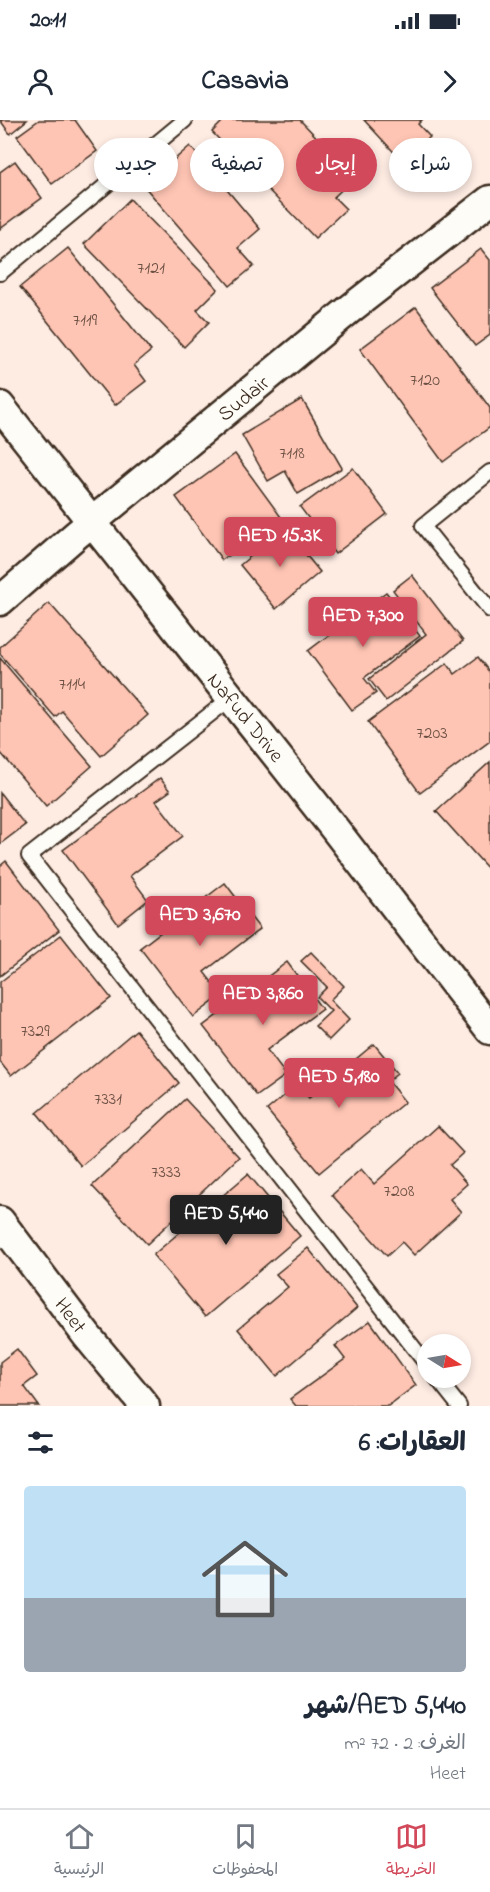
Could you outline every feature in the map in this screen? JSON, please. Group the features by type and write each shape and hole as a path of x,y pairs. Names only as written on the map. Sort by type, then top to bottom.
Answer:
{"street":[{"name":"Sudair","path":"0,601 91,522 350,309 490,200"},
{"name":"Nafud Drive","path":"0,406 490,1030"},
{"name":"Heet","path":"0,1221 87,1336 145,1406"}],"lane":[{"path":"0,273 185,120"},
{"path":"490,472 423,526 490,610"},
{"path":"231,698 29,856 417,1352"},
{"path":"445,1388 459,1406"}],"building":[{"path":"0,120 27,120 10,134"},
{"path":"39,120 75,120 94,147 94,153 52,184 17,136"},
{"path":"224,120 300,120 317,138 296,138 296,192 339,192 334,197 346,209 315,238 270,192 284,192 284,138 218,138 212,132"},
{"path":"364,120 422,120 418,124 429,138 389,138 389,147"},
{"path":"190,146 190,192 229,192 260,229 238,248 254,266 230,286 149,192 178,192 178,156"},
{"path":"15,161 42,198 0,229 0,172"},
{"path":"130,199 218,289 197,310 209,322 184,347 84,244"},
{"path":"68,248 151,351 134,365 146,381 115,405 20,287"},
{"path":"481,249 490,260 490,335 475,346 430,288"},
{"path":"416,307 490,408 490,427 443,462 360,349"},
{"path":"302,399 342,468 298,494 285,471 268,481 242,435"},
{"path":"235,454 281,517 222,560 176,497"},
{"path":"353,468 387,514 335,554 300,507"},
{"path":"284,528 320,572 276,609 240,565"},
{"path":"412,575 463,641 386,701 369,679 426,634 393,590"},
{"path":"386,592 420,636 364,678 376,693 352,710 308,651"},
{"path":"49,603 148,715 101,756 62,711 55,717 0,654 0,647"},
{"path":"478,657 490,673 490,741 420,793 368,722 447,663 455,674"},
{"path":"0,658 92,766 46,806 0,752"},
{"path":"490,762 490,871 436,811"},
{"path":"160,778 170,791 156,801 183,836 130,876 148,900 118,924 63,850"},
{"path":"0,793 25,825 0,844"},
{"path":"6,861 59,930 0,976 0,866"},
{"path":"225,883 260,929 204,972 222,995 193,1017 140,948"},
{"path":"61,935 111,998 11,1076 0,1062 0,982"},
{"path":"311,952 344,986 330,1000 349,1020 329,1040 315,1026 331,1011 317,997 327,987 301,961"},
{"path":"287,962 322,1009 267,1050 286,1075 257,1096 203,1026"},
{"path":"136,1030 179,1083 81,1166 37,1113"},
{"path":"374,1044 398,1073 388,1081 405,1102 319,1173 267,1110 297,1085 309,1098"},
{"path":"185,1099 239,1157 147,1244 92,1186"},
{"path":"438,1126 463,1153 450,1165 467,1184 450,1199 461,1212 414,1255 402,1242 387,1256 332,1195 361,1169 374,1184"},
{"path":"248,1174 300,1236 205,1317 153,1255"},
{"path":"308,1248 357,1308 277,1376 238,1329 288,1287 276,1274"},
{"path":"370,1321 416,1385 388,1406 296,1406 290,1399 345,1359 335,1346"},
{"path":"17,1349 37,1376 24,1386 39,1406 0,1406 0,1362"}]}
